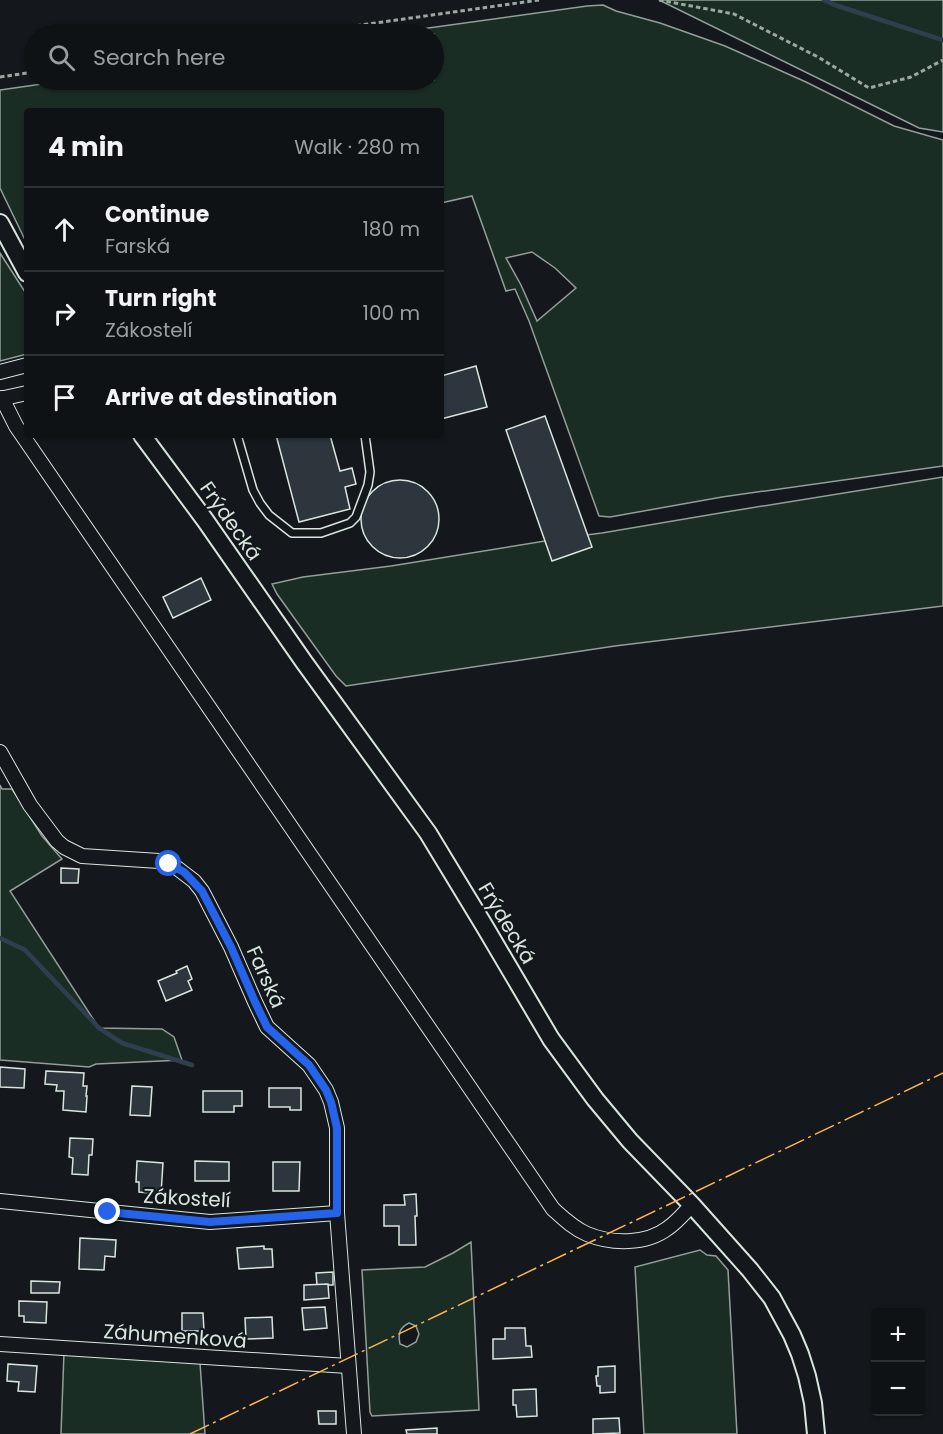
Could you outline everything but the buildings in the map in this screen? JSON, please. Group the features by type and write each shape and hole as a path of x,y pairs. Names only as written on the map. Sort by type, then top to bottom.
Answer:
{"street":[{"path":"0,223 24,267"},
{"path":"0,372 24,365"},
{"path":"24,394 1,399 24,438"},
{"path":"24,438 553,1209 568,1223 586,1233 604,1239 625,1241 646,1238 667,1229 692,1205"},
{"name":"Frýdecká","path":"144,438 428,833 551,1039 595,1099 630,1141 692,1205 772,1298 800,1354 813,1403 816,1434"},
{"name":"Farská","path":"0,752 30,805 64,847 82,856 147,860 169,864 184,872 202,891 231,947 267,1027 309,1065 326,1090 337,1128 337,1213 354,1434"},
{"name":"Zákostelí","path":"0,1201 210,1222 337,1213"},
{"name":"Záhumenková","path":"0,1344 348,1366"}],"lane":[{"path":"238,438 253,490 260,503 269,514 292,533 321,533 350,523 356,517 370,472 365,438"}],"path":[{"path":"368,24 539,0"},
{"path":"659,0 734,14 818,57 870,88 912,77 943,60"},
{"path":"0,77 24,73"}],"green space":[{"path":"659,0 943,0 943,132 919,128"},
{"path":"603,5 725,46 806,82 894,126 943,140 943,466 722,497 610,517 599,516 529,321 515,289 506,291 472,196 444,202 444,108 24,108 24,238 0,188 0,90 24,87 24,90 444,90 444,26","holes":["532,252 555,268 576,288 537,321 506,258"]},
{"path":"0,253 24,290 24,355 0,361"},
{"path":"943,477 943,606 615,646 346,686 336,676 272,584 303,577 391,566"},
{"path":"0,785 2,789 12,789 42,836 62,859 10,891 99,1028 162,1029 174,1037 182,1060 96,1064 89,1067 0,1060"},
{"path":"471,1242 479,1410 372,1416 362,1270 425,1267","holes":["409,1323 416,1326 419,1334 416,1342 407,1347 400,1344 401,1329"]},
{"path":"700,1250 707,1255 716,1256 728,1270 737,1434 644,1434 635,1267"},
{"path":"64,1352 200,1363 205,1434 61,1434"}],"waterway":[{"path":"824,0 943,40"},
{"path":"0,938 25,950 99,1028 122,1043 192,1065"}],"power":[{"path":"190,1434 943,1073"}],"route":[{"path":"108,1212 210,1222 337,1213 337,1128 326,1090 309,1065 267,1027 231,947 202,891 184,872 169,864"}]}
